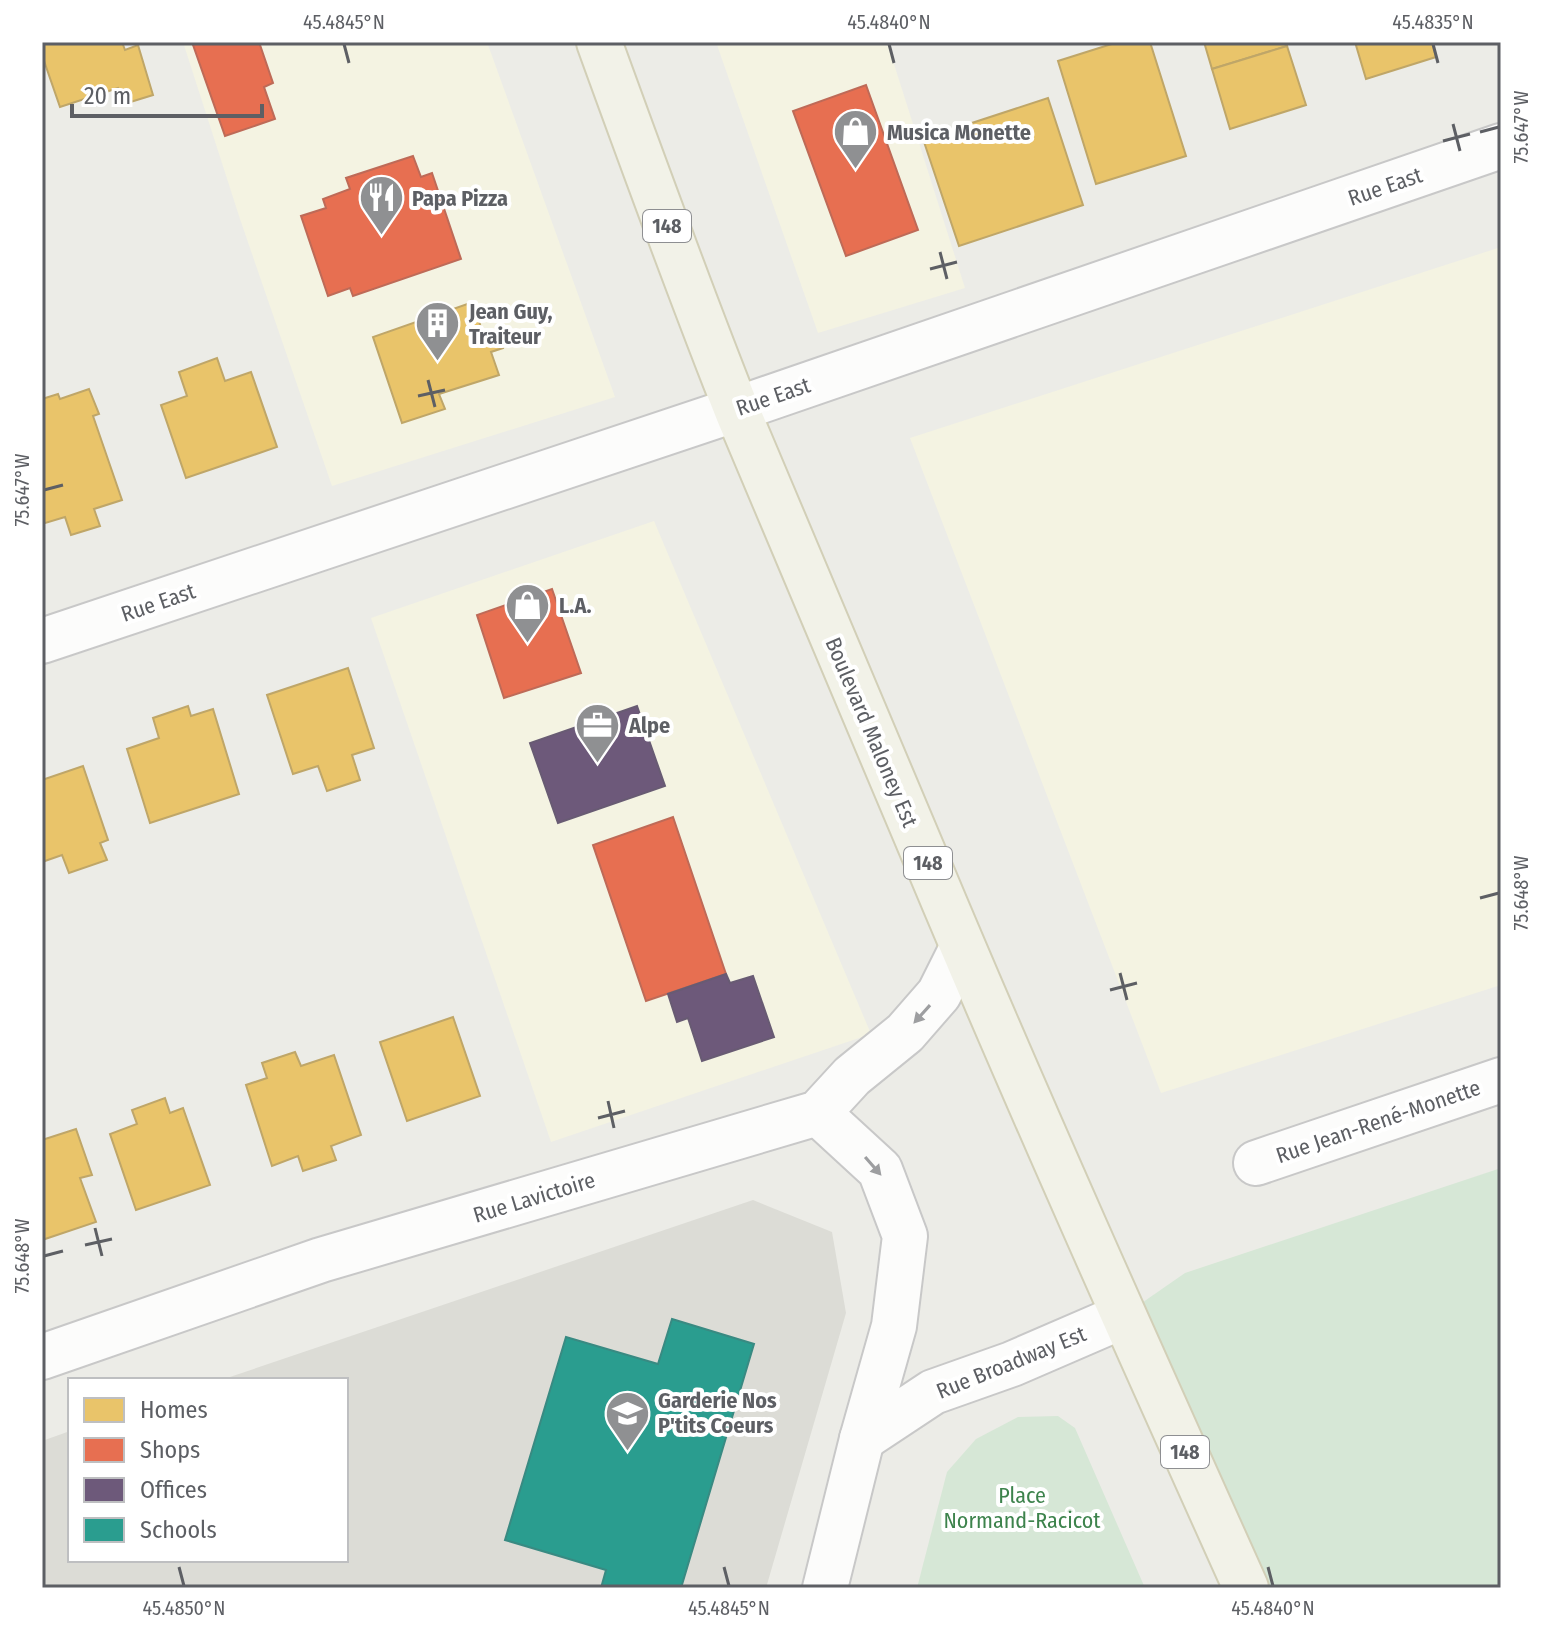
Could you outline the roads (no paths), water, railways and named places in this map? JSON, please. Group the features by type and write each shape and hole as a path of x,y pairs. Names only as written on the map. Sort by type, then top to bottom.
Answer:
{"main road":[{"name":"Boulevard Maloney Est","path":"599,42 737,409 962,948 1246,1588"}],"street":[{"name":"Rue East","path":"42,641 737,409 1501,146"},
{"path":"825,1588 894,1326 905,1236 880,1170 818,1113 852,1076 905,1033 939,994 962,948"},
{"name":"Rue Jean-René-Monette","path":"1256,1163 1501,1080"},
{"name":"Rue Lavictoire","path":"42,1357 321,1260 818,1113"},
{"name":"Rue Broadway Est","path":"862,1439 933,1392 1012,1364 1123,1316"}],"place":[{"name":"Musica Monette","path":"856,171"},
{"name":"Papa Pizza","path":"381,237"},
{"name":"Jean Guy, Traiteur","path":"438,363"},
{"name":"L.A.","path":"528,644"},
{"name":"Alpe","path":"598,764"},
{"name":"Garderie Nos P'tits Coeurs","path":"627,1452"}],"park label":[{"name":"Place Normand-Racicot","path":"1022,1508"}]}
